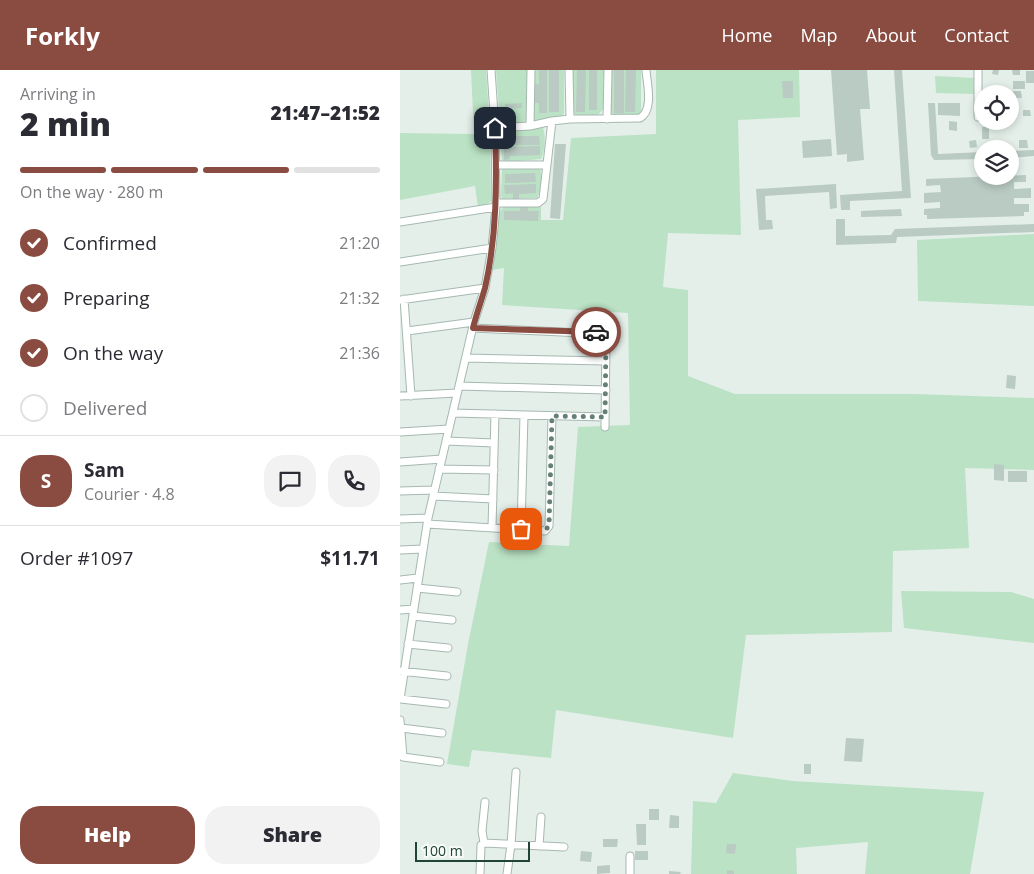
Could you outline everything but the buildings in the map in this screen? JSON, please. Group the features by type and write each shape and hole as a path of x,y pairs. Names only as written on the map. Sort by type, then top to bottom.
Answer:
{"street":[{"path":"446,704 400,699 402,671 409,642 427,521 492,248 496,205 496,165 491,70"},
{"path":"530,126 531,70"},
{"path":"569,70 570,119"},
{"path":"607,118 608,70"},
{"path":"495,128 530,126 570,119 636,119 644,116 648,108 646,70"},
{"path":"978,70 978,85"},
{"path":"400,222 496,205 538,203 544,198 552,121"},
{"path":"496,165 546,165"},
{"path":"400,262 492,248"},
{"path":"412,396 407,331 402,299 484,288"},
{"path":"407,331 474,325 602,332 606,337 605,426"},
{"path":"466,358 606,361"},
{"path":"400,396 458,390 606,390"},
{"path":"453,413 605,417"},
{"path":"492,528 495,414"},
{"path":"521,529 524,415"},
{"path":"400,520 492,528 545,530 549,526 552,416"},
{"path":"400,432 449,429"},
{"path":"446,441 494,443"},
{"path":"400,462 442,460"},
{"path":"439,469 494,470"},
{"path":"400,491 493,499"},
{"path":"400,550 423,549"},
{"path":"400,580 418,578"},
{"path":"417,588 457,592"},
{"path":"400,610 452,620"},
{"path":"400,640 448,648"},
{"path":"402,671 447,676"},
{"path":"400,720 403,757 440,762"},
{"path":"401,732 442,733"},
{"path":"507,874 512,844 516,772"},
{"path":"480,874 481,845 484,843 482,831 485,802"},
{"path":"539,846 541,817"},
{"path":"484,843 564,847"},
{"path":"630,856 630,874"}],"green space":[{"path":"471,70 486,70 490,132 491,201 486,205 478,207 475,186 400,200 400,133 474,134"},
{"path":"496,70 527,70 527,119 525,122 503,124 500,122"},
{"path":"534,70 564,70 564,113 562,116 533,120"},
{"path":"573,70 604,70 603,109 598,115 577,116 573,112"},
{"path":"611,70 641,70 641,111 638,115 614,115 611,112"},
{"path":"656,70 799,70 800,117 738,120 741,235 668,233 663,287 688,290 688,376 735,394 914,394 1034,398 1034,470 965,468 969,548 893,551 892,632 746,635 733,738 556,710 551,758 472,750 469,767 447,764 468,644 489,542 569,546 578,427 630,425 628,313 502,305 504,268 492,270 499,214 503,207 535,205 541,208 541,220 563,220 571,138 656,134"},
{"path":"935,76 975,78 974,94 936,93"},
{"path":"543,128 545,139 541,159 505,162 502,160 500,134 502,132"},
{"path":"504,168 540,169 542,184 537,198 503,199 501,196 502,170"},
{"path":"1034,234 1034,306 918,301 917,240"},
{"path":"901,591 1011,592 1034,599 1034,643 904,628"},
{"path":"733,773 793,781 984,792 970,874 865,874 868,842 796,848 797,874 691,874 693,801 716,803"}],"way so far":[{"path":"521,529 545,530 549,526 552,416 605,417 606,337 602,332 596,332"}],"route":[{"path":"495,128 496,207 492,248 473,328 596,332"}]}
